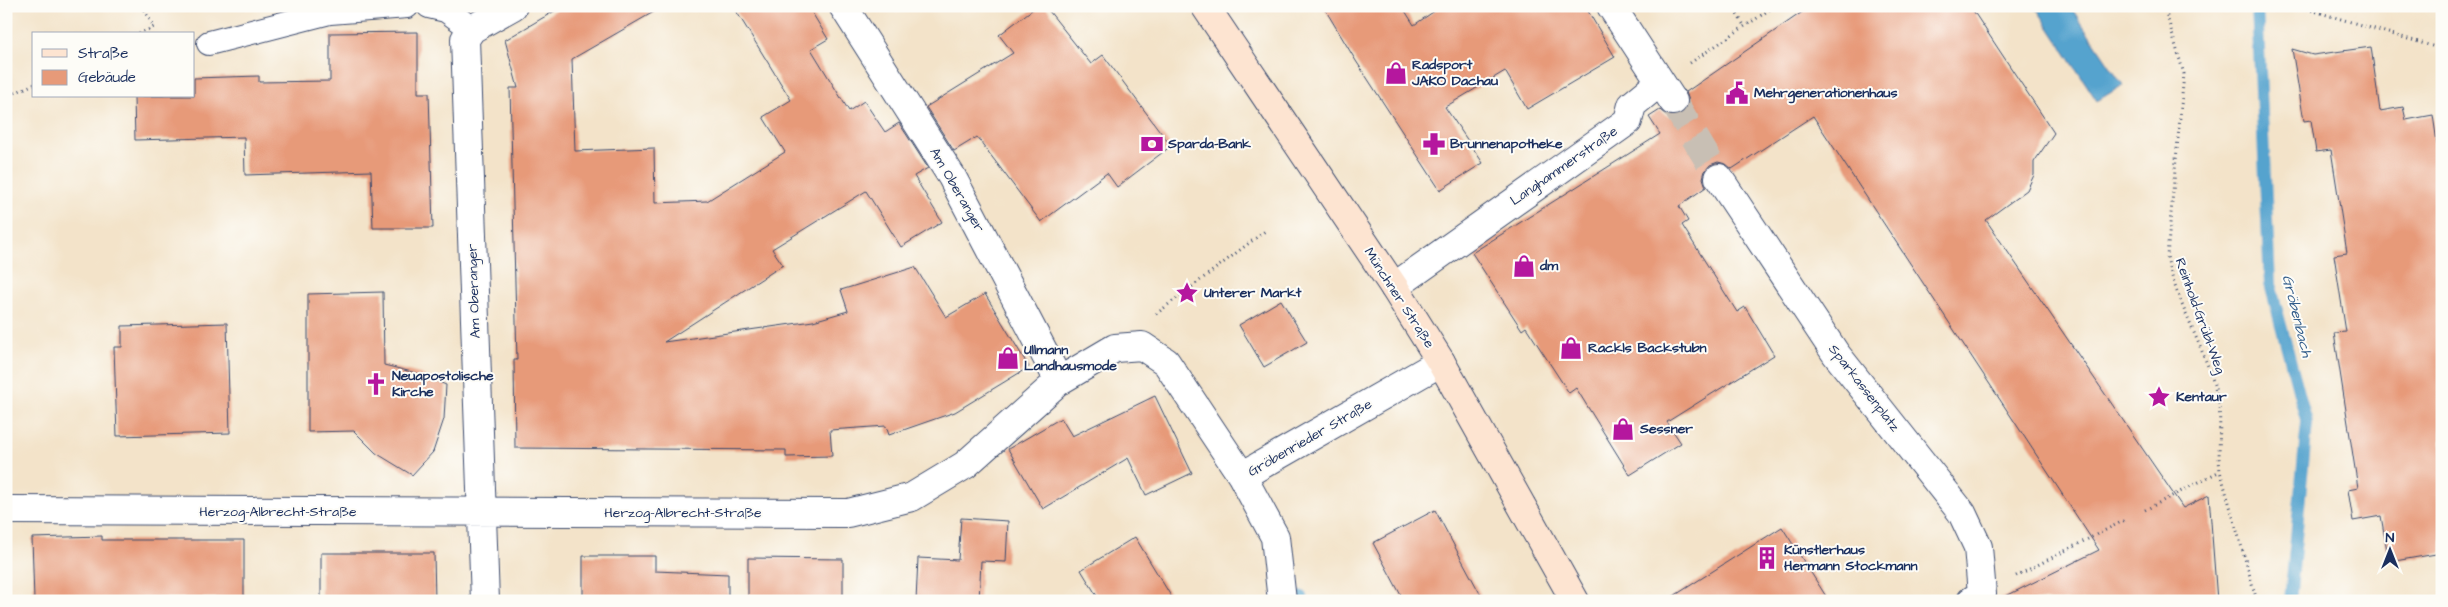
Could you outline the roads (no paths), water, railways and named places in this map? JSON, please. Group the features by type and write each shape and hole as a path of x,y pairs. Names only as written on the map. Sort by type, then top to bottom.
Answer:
{"main road":[{"name":"Münchner Straße","path":"1205,6 1394,287 1441,362 1575,601"}],"street":[{"path":"472,29 513,6"},
{"name":"Am Oberanger","path":"843,6 952,177 1059,381"},
{"name":"Langhammerstraße","path":"1394,287 1628,121 1632,105 1666,92 1611,6"},
{"name":"Am Oberanger","path":"472,29 465,39 485,601"},
{"name":"Sparkassenplatz","path":"1719,178 1836,354 1962,513 1978,547 1976,597"},
{"name":"Herzog-Albrecht-Straße","path":"6,510 848,513 912,497 966,465 1059,381 1115,348 1142,346 1166,362 1242,476"},
{"name":"Gröbenrieder Straße","path":"1282,601 1275,537 1242,476 1441,362"}],"lane":[{"path":"209,43 330,12 407,6"},
{"path":"429,6 446,10 472,29"}],"water":[{"path":"2035,6 2070,6 2123,85 2097,101"}],"waterway":[{"name":"Gröbenbach","path":"2257,6 2270,284 2307,423 2290,601"},
{"path":"1302,597 1303,601"}],"tunnel":[{"path":"1673,101 1719,178"}],"place":[{"name":"Radsport JAKO Dachau","path":"1396,73"},
{"name":"Mehrgenerationenhaus","path":"1737,93"},
{"name":"Sparda-Bank","path":"1152,144"},
{"name":"Brunnenapotheke","path":"1434,144"},
{"name":"dm","path":"1524,266"},
{"name":"Unterer Markt","path":"1187,293"},
{"name":"Rackls Backstubn","path":"1571,348"},
{"name":"Ullmann Landhausmode","path":"1008,358"},
{"name":"Neuapostolische Kirche","path":"376,384"},
{"name":"Kentaur","path":"2159,397"},
{"name":"Sessner","path":"1623,429"},
{"name":"Künstlerhaus Hermann Stockmann","path":"1767,558"}]}
